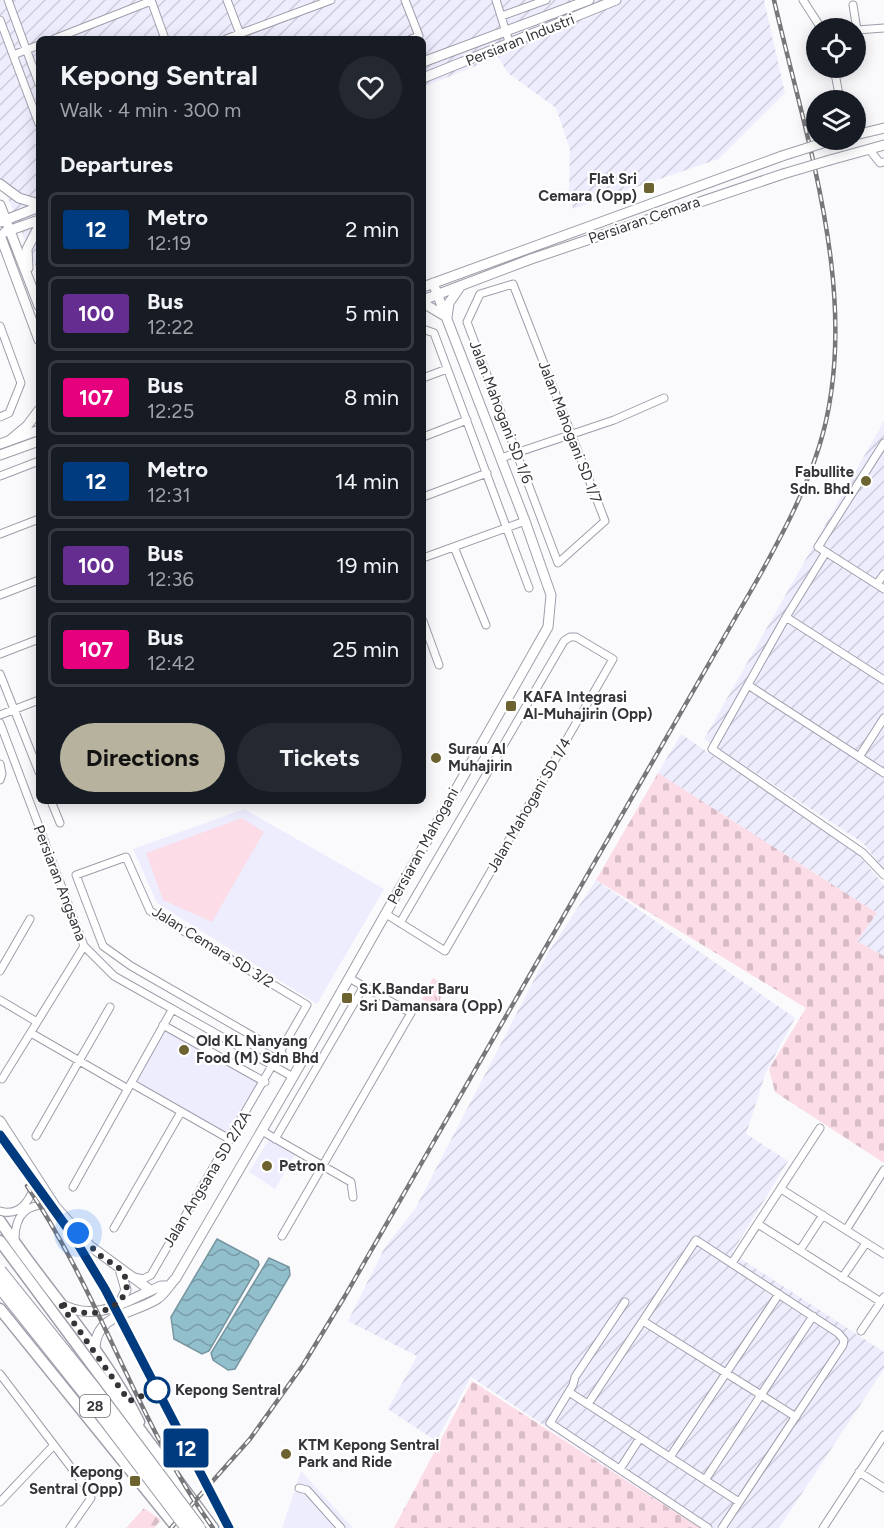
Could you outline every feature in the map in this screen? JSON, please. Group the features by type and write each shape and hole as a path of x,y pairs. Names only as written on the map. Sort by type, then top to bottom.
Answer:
{"highway":[{"name":"28","path":"0,1271 94,1388 199,1528"},
{"name":"28","path":"0,1287 87,1396 187,1528"}],"main road":[{"name":"Persiaran Industri","path":"426,61 589,0"},
{"name":"Persiaran Industri","path":"426,77 510,45 616,0"},
{"path":"866,132 884,128"},
{"name":"Persiaran Cemara","path":"426,301 531,259 783,174 884,145"},
{"name":"Persiaran Cemara","path":"426,286 806,148"},
{"path":"0,184 19,198 36,205"},
{"path":"0,205 3,221 10,231 36,298"},
{"path":"3,221 36,207"},
{"path":"36,221 0,235 36,332"},
{"path":"29,279 27,249 36,230"},
{"name":"Persiaran Mahogani","path":"94,1349 96,1333 106,1321 154,1301 164,1294 262,1131 548,627 551,595 521,522 501,458 433,283"},
{"path":"426,304 447,318 449,303 462,285"},
{"path":"5,442 27,426 36,414"},
{"path":"5,442 36,431"},
{"path":"0,455 36,442"},
{"path":"0,1121 55,1206 90,1246 150,1290"},
{"path":"0,1221 94,1349 129,1401 150,1443"},
{"path":"0,1241 213,1528"},
{"path":"120,1269 126,1290 120,1304"},
{"path":"59,1302 85,1313 102,1311 150,1290 169,1286"},
{"path":"0,1309 177,1528"},
{"path":"75,1402 82,1404 95,1401 103,1390 104,1383"}],"street":[{"path":"9,0 36,76"},
{"path":"227,0 240,34"},
{"path":"234,36 332,0"},
{"path":"405,0 419,36"},
{"path":"496,0 510,45"},
{"path":"502,16 546,0"},
{"path":"802,0 814,18"},
{"path":"62,36 151,1 164,36"},
{"path":"853,5 857,30 884,28"},
{"path":"0,20 36,116"},
{"path":"13,55 36,46"},
{"path":"869,149 882,163"},
{"name":"Jalan Mahogani SD 1/7","path":"513,284 605,521 558,563"},
{"name":"Jalan Mahogani SD 1/6","path":"513,284 480,294 467,322 558,563"},
{"path":"0,326 21,382 9,413 0,417"},
{"path":"426,329 434,333 529,588"},
{"path":"0,355 10,351"},
{"path":"426,377 447,369"},
{"path":"501,458 614,420 664,398"},
{"path":"426,436 467,420"},
{"path":"884,443 818,547 881,586 884,574"},
{"path":"0,476 36,463"},
{"path":"426,496 487,473"},
{"path":"0,534 36,520"},
{"path":"426,557 521,522"},
{"path":"454,547 486,625"},
{"path":"826,552 786,616 712,749 863,853 884,875"},
{"path":"0,595 36,581"},
{"path":"786,616 884,680"},
{"path":"426,629 439,664"},
{"name":"Jalan Mahogani SD 1/4","path":"570,637 576,637 613,659 445,951 400,923 564,641 570,637"},
{"path":"0,654 36,640"},
{"path":"0,674 7,712 36,766"},
{"path":"748,685 884,773"},
{"path":"7,712 36,701"},
{"path":"859,757 884,718"},
{"name":"Persiaran Angsana","path":"0,723 84,946 114,976 293,1077"},
{"path":"0,764 2,774 0,780"},
{"path":"52,804 60,823"},
{"name":"Jalan Cemara SD 3/2","path":"282,1053 131,966 103,946 76,875 126,857 150,911 307,1005"},
{"path":"386,914 400,923"},
{"path":"0,970 30,919"},
{"path":"2,1079 84,946"},
{"path":"282,1236 411,1013 349,978"},
{"path":"276,1139 364,986"},
{"path":"0,1000 38,1022"},
{"name":"Jalan Angsana SD 2/2A","path":"132,1277 143,1279 151,1275 282,1053 307,1005"},
{"path":"36,1136 110,1007"},
{"path":"73,1187 172,1010"},
{"path":"163,1025 265,1082"},
{"path":"31,1033 79,1061 231,1140"},
{"path":"114,1228 181,1112"},
{"path":"734,1264 820,1128"},
{"path":"262,1131 351,1182 353,1197"},
{"path":"846,1230 884,1170"},
{"path":"0,1210 15,1211 28,1202 37,1179"},
{"path":"781,1189 884,1254"},
{"path":"15,1244 18,1217 41,1203 55,1206"},
{"path":"800,1250 823,1215"},
{"path":"758,1224 842,1278 882,1299 861,1330"},
{"path":"588,1404 696,1240 842,1336 843,1345 722,1528"},
{"path":"842,1278 866,1243"},
{"path":"670,1457 779,1294"},
{"path":"625,1302 575,1377 569,1392 550,1423 708,1528"},
{"path":"705,1480 813,1316"},
{"path":"643,1321 796,1417"},
{"path":"0,1374 89,1491 91,1498 70,1528"},
{"path":"569,1392 739,1502"},
{"path":"823,1528 884,1435"},
{"path":"620,1470 640,1438"},
{"path":"0,1502 53,1446"},
{"path":"859,1472 884,1488"},
{"path":"299,1488 307,1490 341,1528"}],"shaded area":[{"path":"0,0 764,0 785,93 718,159 573,209 569,192 570,149 556,108 508,73 498,57 426,86 426,36 36,36 36,268 0,178"},
{"path":"884,421 884,869 863,843 704,739"},
{"path":"681,734 857,853 884,885 884,956 856,941 877,913 658,773"},
{"path":"244,809 384,889 317,1004 157,903 133,849"},
{"path":"596,880 795,1018 766,1072 746,1134 788,1161 732,1253 884,1352 884,1369 779,1528 700,1528 471,1377 436,1441 388,1409 417,1356 348,1321 385,1247 415,1209 548,953"},
{"path":"162,1021 268,1082 232,1144 128,1083"},
{"path":"270,1138 296,1153 275,1189 249,1172"},
{"path":"301,1471 353,1528 282,1528"}],"green space":[{"path":"658,773 877,913 857,941 884,956 884,1163 775,1092 769,1069 806,1008 596,880"},
{"path":"242,818 264,832 212,922 163,900 146,853"},
{"path":"433,978 448,986 436,1007 422,999"},
{"path":"472,1381 700,1528 394,1528"},
{"path":"144,1508 161,1520 154,1528 126,1528"}],"water":[{"path":"217,1239 258,1261 259,1265 209,1351 202,1354 174,1339 171,1317"},
{"path":"269,1258 289,1267 290,1275 235,1369 228,1370 213,1360 211,1353"}],"railway":[{"path":"171,1528 250,1439 303,1365 345,1296 760,575 807,480 819,447 831,392 835,337 833,280 814,165 774,0"},
{"path":"0,1135 73,1236 105,1289 229,1528"},
{"path":"27,1186 76,1270 162,1445 186,1488 213,1528"}],"metro line":[{"name":"12","path":"0,1135 73,1236 105,1289 214,1503 229,1528"}],"place":[{"name":"Flat Sri Cemara (Opp)","path":"649,188"},
{"name":"Fabullite Sdn. Bhd.","path":"866,481"},
{"name":"KAFA Integrasi Al-Muhajirin (Opp)","path":"511,706"},
{"name":"Surau Al Muhajirin","path":"436,758"},
{"name":"S.K.Bandar Baru Sri Damansara (Opp)","path":"347,998"},
{"name":"Old KL Nanyang Food (M) Sdn Bhd","path":"184,1050"},
{"name":"Petron","path":"267,1166"},
{"name":"Kepong Sentral","path":"157,1390"},
{"name":"KTM Kepong Sentral Park and Ride","path":"286,1454"},
{"name":"Kepong Sentral (Opp)","path":"135,1481"}],"route":[{"path":"78,1233 102,1257 120,1269 126,1290 120,1304 93,1313 71,1309 59,1302 129,1401 157,1390"}]}
